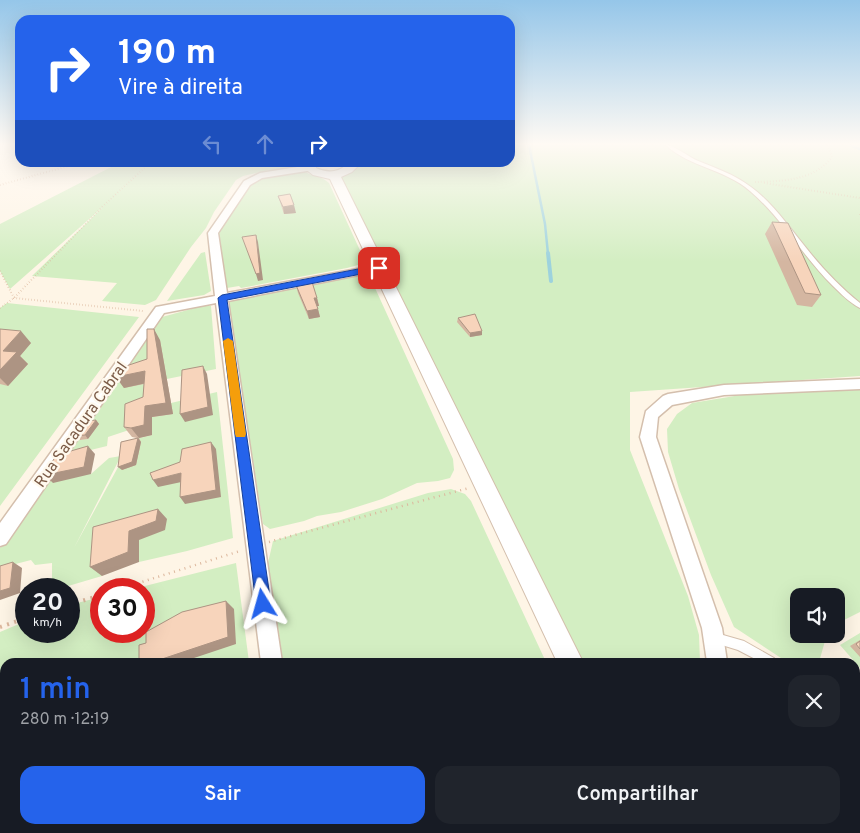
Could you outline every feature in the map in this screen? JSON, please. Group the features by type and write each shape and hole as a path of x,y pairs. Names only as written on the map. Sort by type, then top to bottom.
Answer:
{"street":[{"path":"246,184 213,233 270,658"},
{"path":"338,184 568,658"},
{"path":"160,310 379,268"},
{"name":"Rua Sacadura Cabral","path":"0,538 160,310"},
{"path":"716,658 712,628 648,437 651,415 668,400 724,390 860,384"}],"lane":[{"path":"744,184 777,215 820,270 860,306"},
{"path":"714,638 740,645 763,658"}],"path":[{"path":"0,308 14,298 104,205 128,184"},
{"path":"767,184 860,198"},
{"path":"0,271 14,298"},
{"path":"14,298 147,312 160,310"},
{"path":"155,578 255,546 483,484"},
{"path":"0,627 15,622"}],"green space":[{"path":"78,184 233,184 214,212 206,228 156,300 145,305 102,301 117,283 32,276 104,206 10,289 0,271 0,224"},
{"path":"246,184 329,184 364,259 358,265 347,268 241,288 239,286 227,288 217,228"},
{"path":"339,184 860,184 860,376 630,392 630,450 688,596 699,635 700,658 568,658"},
{"path":"205,252 211,291 204,295 167,301 201,253"},
{"path":"360,272 368,274 370,277 453,459 454,470 450,478 417,483 382,499 341,512 317,516 270,529 263,524 228,303 232,300"},
{"path":"7,303 139,317 0,506 0,308"},
{"path":"206,305 211,306 216,369 152,382 132,429 108,437 107,446 62,457 75,440 89,439 85,425 162,317"},
{"path":"860,385 860,612 845,620 845,588 790,588 790,643 824,643 820,658 781,658 734,627 711,575 679,489 668,452 667,429 677,414 692,403 747,394"},
{"path":"217,392 233,538 139,562 139,540 104,537 102,576 80,582 80,578 52,578 52,563 35,565 31,560 0,568 0,548 60,463 91,474 109,458 121,456 74,548 123,458 123,442 152,435 152,417 171,414 171,403"},
{"path":"451,489 465,494 471,501 544,658 282,658 268,563 273,541 428,493"},
{"path":"236,563 248,658 0,658 0,632 15,626 15,643 80,643 80,602 90,600 90,643 155,643 155,583"},
{"path":"860,633 860,658 851,658 840,645"}],"building":[{"path":"290,194 294,205 283,207 278,196"},
{"path":"772,222 788,223 821,295 805,293"},
{"path":"256,235 260,273 256,274 242,237"},
{"path":"312,282 317,298 314,298 318,309 307,311 296,285"},
{"path":"475,314 482,331 470,333 458,318"},
{"path":"0,329 21,331 3,351 17,352 0,370"},
{"path":"147,329 154,329 166,403 145,406 144,425 131,428 124,427 125,404 143,397 145,371 116,377 114,370 147,359"},
{"path":"203,366 208,407 180,414 182,370"},
{"path":"96,420 85,435 76,436 87,421"},
{"path":"138,438 132,462 118,467 121,442"},
{"path":"211,442 216,490 180,497 181,473 153,480 150,473 180,462 182,449"},
{"path":"88,446 84,467 45,475 48,467 57,455"},
{"path":"158,509 156,521 129,531 128,552 90,567 93,527"},
{"path":"13,562 10,588 0,591 0,566"},
{"path":"226,601 228,637 165,658 139,658 139,645 155,643 155,627 182,612"},
{"path":"860,641 860,649 856,644"}],"waterway":[{"path":"537,184 545,224 548,254"},
{"path":"548,253 551,281"}],"slow traffic":[{"path":"228,341 241,434"}],"route":[{"path":"263,604 222,298 379,268"}]}
